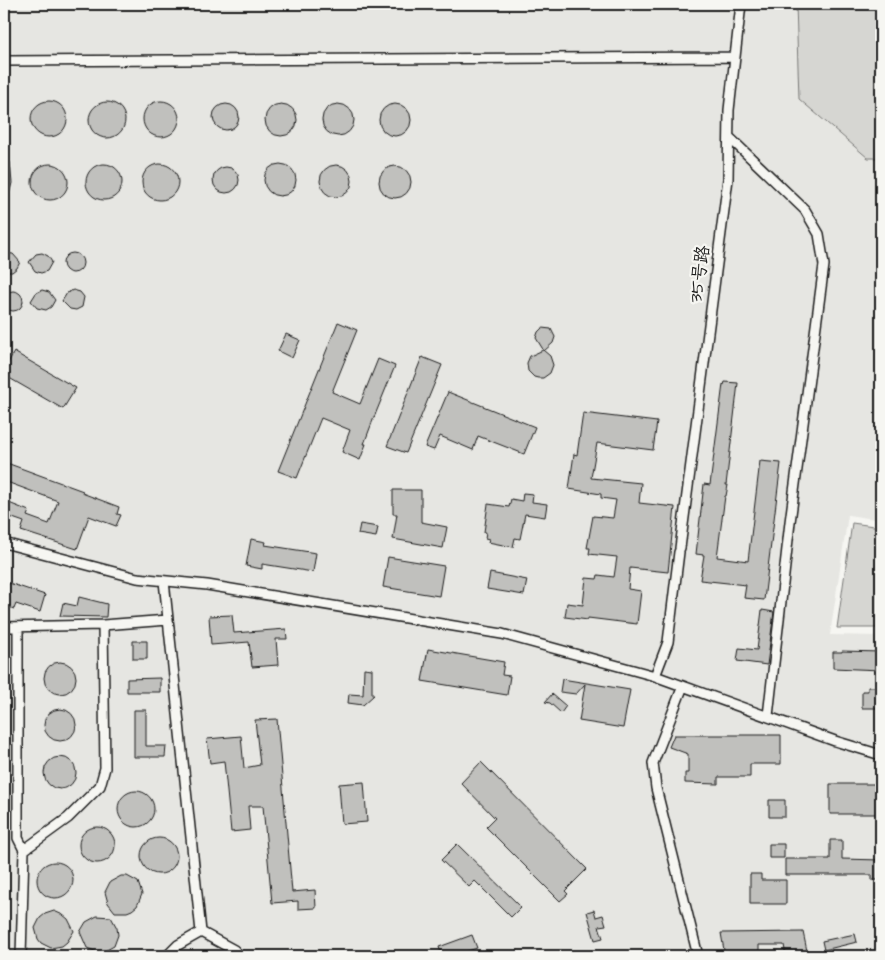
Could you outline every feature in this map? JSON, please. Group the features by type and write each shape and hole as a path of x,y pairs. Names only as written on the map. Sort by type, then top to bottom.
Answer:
{"street":[{"name":"35号路","path":"655,676 668,642 728,179 729,110 741,4"},
{"path":"4,61 735,57"},
{"path":"728,137 804,210 819,234 824,265 790,522 768,716"},
{"path":"4,543 137,578 207,584 502,634 655,676 881,755"},
{"path":"164,580 201,932"},
{"path":"4,627 103,625 168,620"},
{"path":"24,850 68,818 100,786 105,768 103,625"},
{"path":"18,627 18,838 24,850 21,956"},
{"path":"683,686 653,763 656,788 698,956"},
{"path":"168,956 178,945 201,932"},
{"path":"201,932 234,950 240,956"}],"shaded area":[{"path":"4,4 808,4 881,149 881,520 848,515 830,635 881,636 881,956 4,956"},
{"path":"796,4 881,4 881,158 868,158 799,99"},
{"path":"852,523 881,527 881,628 837,628"}],"building":[{"path":"49,101 56,102 62,106 66,112 66,126 62,132 56,136 49,137 42,136 36,132 32,126 31,119 32,112 36,106 42,102"},
{"path":"161,101 168,102 174,106 178,112 178,126 174,132 168,136 161,137 154,136 148,132 144,126 143,119 144,112 148,106 154,102"},
{"path":"107,102 114,103 120,107 124,113 124,127 120,133 114,137 107,138 100,137 94,133 90,127 89,120 90,113 94,107 100,103"},
{"path":"226,104 235,108 239,117 235,126 226,130 217,126 213,117 217,108"},
{"path":"281,104 287,105 292,109 296,114 296,126 292,131 287,135 281,136 275,135 270,131 266,126 265,120 266,114 270,109 275,105"},
{"path":"338,104 344,105 349,109 353,114 353,126 349,131 344,135 338,136 332,135 327,131 323,126 322,120 323,114 327,109 332,105"},
{"path":"395,104 401,105 406,109 410,114 410,126 406,131 401,135 395,136 389,135 384,131 380,126 379,120 380,114 384,109 389,105"},
{"path":"4,162 10,162 12,183 7,202 4,202"},
{"path":"50,164 57,165 63,169 67,175 67,189 63,195 57,199 50,200 43,199 37,195 33,189 32,182 33,175 37,169 43,165"},
{"path":"104,164 111,165 117,169 121,175 121,189 117,195 111,199 104,200 97,199 91,195 87,189 86,182 87,175 91,169 97,165"},
{"path":"160,164 167,165 173,169 177,175 177,189 173,195 167,199 160,200 153,199 147,195 143,189 142,182 143,175 147,169 153,165"},
{"path":"280,164 286,165 291,169 295,174 295,186 291,191 286,195 280,196 274,195 269,191 265,186 264,180 265,174 269,169 274,165"},
{"path":"336,165 342,166 347,170 351,175 351,187 347,192 342,196 336,197 330,196 325,192 321,187 320,181 321,175 325,170 330,166"},
{"path":"395,166 401,167 406,171 410,176 410,188 406,193 401,197 395,198 389,197 384,193 380,188 379,182 380,176 384,171 389,167"},
{"path":"226,167 235,171 239,180 235,189 226,193 217,189 213,180 217,171"},
{"path":"4,253 13,254 20,262 12,272 4,272"},
{"path":"42,253 48,256 52,262 47,271 41,273 35,271 29,262 36,254"},
{"path":"73,253 80,256 83,263 80,270 73,273 66,270 63,263 66,256"},
{"path":"42,290 49,292 55,300 51,307 46,310 37,308 31,301 36,293"},
{"path":"73,290 80,292 84,297 82,307 76,310 70,309 62,301 67,293"},
{"path":"13,291 20,294 23,301 20,308 13,311 6,308 3,301 6,294"},
{"path":"338,322 357,330 332,392 360,404 378,359 395,366 364,444 366,444 360,460 342,452 350,430 321,418 297,478 278,471"},
{"path":"542,328 551,329 555,337 553,343 544,351 536,338"},
{"path":"286,334 300,340 292,358 278,351"},
{"path":"543,350 550,356 553,365 550,373 543,378 534,377 528,371 527,363 530,356"},
{"path":"14,352 76,388 63,409 4,375 4,370"},
{"path":"422,357 442,365 406,453 387,446"},
{"path":"725,382 738,383 726,485 728,485 717,557 748,561 760,461 781,463 764,600 744,598 746,585 700,580 704,555 696,554 704,484 710,485 723,384"},
{"path":"448,392 535,427 524,454 478,436 473,450 440,436 434,450 425,447"},
{"path":"583,413 657,422 653,450 597,443 591,478 641,483 639,503 675,507 668,572 630,568 628,589 641,591 637,624 565,617 567,603 583,605 586,578 597,579 598,575 614,577 617,557 589,554 590,548 587,548 593,516 613,518 616,500 601,498 601,494 569,489 574,454 577,455"},
{"path":"4,462 83,491 82,493 119,507 117,514 121,515 116,526 89,516 77,549 21,531 24,522 4,515 4,501 29,511 27,516 49,524 58,501 4,481"},
{"path":"393,490 421,490 421,522 447,527 443,548 393,539 397,514 393,514"},
{"path":"523,493 533,494 532,502 547,504 545,517 525,514 520,539 515,538 513,547 488,542 489,539 485,538 486,532 484,532 488,504 509,507 511,499 522,501"},
{"path":"360,524 378,527 376,537 358,534"},
{"path":"251,539 266,542 265,545 316,553 313,572 262,564 262,569 246,566"},
{"path":"388,557 444,566 439,596 383,587"},
{"path":"490,573 527,580 524,595 487,589"},
{"path":"6,582 45,595 40,612 16,604 14,609 4,605"},
{"path":"79,597 107,604 106,617 60,616 63,603 77,606"},
{"path":"762,610 774,612 767,665 737,661 739,648 757,650"},
{"path":"232,615 234,633 286,629 287,639 276,639 278,665 252,667 249,642 211,645 209,616"},
{"path":"133,641 147,641 147,659 133,659"},
{"path":"428,649 504,662 502,675 510,676 507,695 422,681"},
{"path":"833,652 881,652 881,670 833,668"},
{"path":"60,662 66,663 71,667 75,672 75,684 71,689 66,693 60,694 54,693 49,689 45,684 44,678 45,672 49,667 54,663"},
{"path":"364,668 372,669 372,695 374,695 363,705 348,703 349,694 363,695"},
{"path":"160,678 160,692 127,692 127,679"},
{"path":"562,679 630,690 623,728 579,721 585,684 576,694 560,692"},
{"path":"868,687 881,687 881,708 862,708 862,691 868,691"},
{"path":"552,694 566,706 561,713 550,703 545,702"},
{"path":"60,709 66,710 71,714 75,719 75,731 71,736 66,740 60,741 54,740 49,736 45,731 44,725 45,719 49,714 54,710"},
{"path":"134,710 146,710 146,746 166,746 165,757 134,757"},
{"path":"277,719 292,892 315,890 316,908 298,909 298,901 272,903 263,806 248,806 250,830 231,832 224,761 210,763 207,739 241,736 244,768 260,765 255,720"},
{"path":"674,735 781,735 781,764 750,764 750,777 718,777 718,784 685,783 685,773 688,773 688,754 669,747"},
{"path":"60,757 66,758 71,762 75,767 75,779 71,784 66,788 60,789 54,788 49,784 45,779 44,773 45,767 49,762 54,758"},
{"path":"481,762 587,869 565,891 568,894 560,901 486,827 495,818 461,783"},
{"path":"364,782 367,822 342,824 339,784"},
{"path":"830,784 881,784 881,814 830,814"},
{"path":"136,791 143,792 149,796 153,802 153,816 149,822 143,826 136,827 129,826 123,822 119,816 118,809 119,802 123,796 129,792"},
{"path":"769,800 785,800 785,817 769,817"},
{"path":"97,827 104,828 110,832 114,838 114,852 110,858 104,862 97,863 90,862 84,858 80,852 79,845 80,838 84,832 90,828"},
{"path":"159,838 166,839 172,843 176,849 176,863 172,869 166,873 159,874 152,873 146,869 142,863 141,856 142,849 146,843 152,839"},
{"path":"830,840 842,840 842,859 881,860 881,880 872,880 872,875 785,875 785,859 830,859"},
{"path":"457,844 521,907 511,917 475,881 469,887 441,860"},
{"path":"769,844 784,844 784,858 769,858"},
{"path":"55,862 62,863 68,867 72,873 72,887 68,893 62,897 55,898 48,897 42,893 38,887 37,880 38,873 42,867 48,863"},
{"path":"750,874 761,874 761,880 786,880 786,904 750,904"},
{"path":"121,876 127,876 138,882 142,894 137,906 132,910 115,912 108,903 105,892 110,882"},
{"path":"594,910 596,917 603,915 606,925 599,926 603,938 595,940 587,912"},
{"path":"54,911 68,919 74,931 62,946 51,948 41,943 35,928 40,918"},
{"path":"97,916 111,917 117,928 118,935 114,946 103,952 87,948 80,932 86,922"},
{"path":"803,932 807,951 786,956 784,945 759,945 759,953 743,956 725,956 721,933"},
{"path":"855,934 857,942 824,950 822,941"},
{"path":"472,935 477,948 453,956 442,956 439,947"}]}
